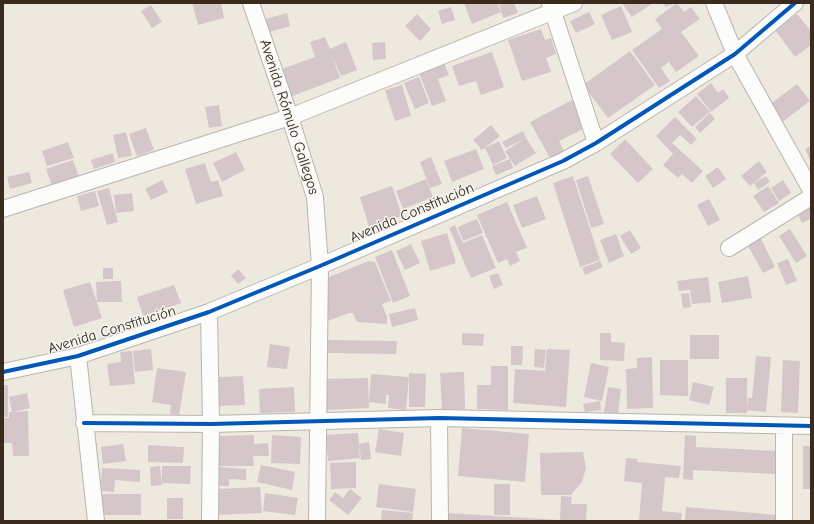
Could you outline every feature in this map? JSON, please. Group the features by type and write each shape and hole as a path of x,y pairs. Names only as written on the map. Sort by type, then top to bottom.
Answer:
{"street":[{"name":"Avenida Rómulo Gallegos","path":"251,3 290,117 315,197 320,266 317,521"},
{"path":"3,209 290,117 551,7 574,3"},
{"path":"714,3 735,54 811,190"},
{"name":"Avenida Constitución","path":"3,372 78,356 209,312 320,266 563,161 596,143 735,54 795,3"},
{"path":"551,7 596,143"},
{"path":"729,248 811,197"},
{"path":"209,312 211,424 210,521"},
{"path":"78,356 84,423 96,521"},
{"path":"439,418 440,521"},
{"path":"84,423 211,424 439,418 811,426"},
{"path":"784,426 784,521"}],"building":[{"path":"192,3 221,3 224,18 198,25"},
{"path":"464,3 497,3 501,12 472,24"},
{"path":"499,3 514,3 518,13 503,18"},
{"path":"622,3 653,3 632,17"},
{"path":"664,3 676,3 665,7"},
{"path":"677,3 684,12 691,7 700,19 681,32 699,56 676,72 669,62 661,68 670,81 659,88 632,50 662,29 655,19"},
{"path":"151,5 162,22 152,28 141,11"},
{"path":"621,6 632,32 612,40 601,15"},
{"path":"451,7 455,20 442,24 438,11"},
{"path":"589,12 595,24 576,33 570,21"},
{"path":"287,13 290,26 266,33 262,20"},
{"path":"417,14 431,29 420,41 405,26"},
{"path":"797,14 811,31 811,45 795,57 775,30"},
{"path":"541,29 545,40 551,38 556,54 546,58 551,72 522,81 508,40"},
{"path":"325,37 330,49 346,42 357,70 341,76 332,55 340,78 287,98 276,71 315,57 310,42"},
{"path":"385,42 386,59 373,60 372,43"},
{"path":"630,51 655,85 608,118 583,85"},
{"path":"492,52 504,87 481,95 476,81 459,86 452,66"},
{"path":"444,63 449,75 438,79 446,101 432,106 419,73"},
{"path":"419,77 429,103 415,109 404,83"},
{"path":"711,83 718,93 723,89 729,98 711,112 697,94"},
{"path":"797,84 810,101 782,122 769,105"},
{"path":"402,85 411,116 395,121 385,90"},
{"path":"696,96 710,112 692,127 678,112"},
{"path":"572,100 587,127 559,141 564,151 550,158 530,122"},
{"path":"219,105 222,126 209,128 205,107"},
{"path":"710,113 715,119 700,133 695,127"},
{"path":"675,117 697,139 691,145 680,135 672,143 703,171 692,183 682,174 678,178 663,165 673,154 656,136"},
{"path":"491,125 500,136 482,150 473,140"},
{"path":"146,128 154,150 137,156 129,134"},
{"path":"523,131 526,138 506,148 502,142"},
{"path":"126,132 132,156 118,158 113,135"},
{"path":"526,138 536,153 515,166 505,151"},
{"path":"625,139 653,169 638,183 610,154"},
{"path":"499,141 507,158 493,165 485,148"},
{"path":"68,142 74,158 47,166 42,151"},
{"path":"811,146 811,162 805,149"},
{"path":"476,149 484,169 452,182 444,161"},
{"path":"236,152 245,170 222,182 213,163"},
{"path":"113,153 115,162 94,169 91,160"},
{"path":"431,157 442,184 430,188 420,162"},
{"path":"510,159 513,168 496,175 492,166"},
{"path":"73,160 79,177 52,186 46,169"},
{"path":"759,161 767,172 750,186 741,176"},
{"path":"205,163 211,182 218,180 223,196 196,204 185,169"},
{"path":"718,167 726,179 713,188 705,176"},
{"path":"29,172 32,183 10,189 7,177"},
{"path":"573,176 600,260 580,267 553,183"},
{"path":"588,176 604,224 591,228 576,180"},
{"path":"766,176 770,182 758,190 754,183"},
{"path":"426,179 433,197 403,209 396,191"},
{"path":"162,180 168,192 151,200 145,189"},
{"path":"783,180 791,193 779,201 771,188"},
{"path":"392,186 402,216 369,227 360,197"},
{"path":"768,186 779,203 764,212 753,196"},
{"path":"109,188 118,222 107,225 97,191"},
{"path":"95,191 99,206 81,211 77,196"},
{"path":"132,193 134,211 116,213 114,195"},
{"path":"537,196 546,219 522,228 513,205"},
{"path":"709,199 720,220 708,226 697,205"},
{"path":"507,202 527,248 516,252 520,261 510,266 507,259 498,263 477,215"},
{"path":"811,205 811,221 810,219 802,223 797,213"},
{"path":"477,219 483,233 463,241 458,227"},
{"path":"455,225 463,243 482,235 496,268 471,278 449,228"},
{"path":"790,229 807,256 796,263 779,236"},
{"path":"630,230 641,248 631,254 620,236"},
{"path":"447,233 456,263 430,271 421,241"},
{"path":"616,234 624,256 609,263 600,240"},
{"path":"760,237 775,267 763,273 747,244"},
{"path":"411,244 420,263 405,270 396,251"},
{"path":"392,250 410,296 393,303 375,257"},
{"path":"788,259 797,281 786,285 777,263"},
{"path":"369,261 375,262 391,301 382,304 387,317 387,324 357,322 353,313 349,313 325,322 324,279"},
{"path":"600,261 603,267 585,275 582,268"},
{"path":"103,268 113,268 113,279 103,279"},
{"path":"238,269 246,278 238,284 231,276"},
{"path":"498,273 503,285 494,289 489,276"},
{"path":"748,276 752,298 722,303 718,282"},
{"path":"708,277 711,302 692,304 690,290 679,291 677,281"},
{"path":"121,281 122,302 97,302 96,282"},
{"path":"90,282 102,318 74,327 63,290"},
{"path":"174,285 181,303 143,316 137,297"},
{"path":"689,293 691,307 683,308 681,294"},
{"path":"415,308 418,320 392,327 389,314"},
{"path":"462,333 484,334 483,346 462,345"},
{"path":"600,333 611,333 611,342 625,343 624,361 600,360"},
{"path":"690,335 719,335 719,359 690,359"},
{"path":"326,340 397,341 396,354 326,353"},
{"path":"270,344 290,347 287,369 267,367"},
{"path":"511,346 523,346 522,365 511,365"},
{"path":"151,349 153,370 135,372 133,351"},
{"path":"535,349 546,350 544,368 534,367"},
{"path":"547,349 570,350 566,407 513,403 515,369 545,371"},
{"path":"132,351 135,384 110,386 107,364 121,362 120,352"},
{"path":"756,356 771,357 766,412 747,410 748,398 752,398"},
{"path":"652,357 653,408 627,409 626,369 637,368 637,358"},
{"path":"660,360 688,360 688,396 660,395"},
{"path":"783,360 800,361 798,413 781,412"},
{"path":"591,363 609,367 602,401 584,397"},
{"path":"491,366 508,366 508,410 477,409 477,385 491,385"},
{"path":"157,368 186,372 179,415 170,414 171,405 152,402"},
{"path":"464,372 465,409 442,410 440,373"},
{"path":"409,373 426,374 425,407 409,407"},
{"path":"371,374 409,377 406,410 388,408 389,395 386,395 386,404 369,402"},
{"path":"243,376 245,405 218,406 217,377"},
{"path":"368,378 369,408 324,410 323,379"},
{"path":"726,378 747,378 747,413 726,413"},
{"path":"693,382 714,387 709,405 689,400"},
{"path":"3,385 8,385 8,417 3,417"},
{"path":"294,387 295,412 260,413 259,389"},
{"path":"608,387 621,389 618,414 604,412"},
{"path":"27,393 30,408 13,412 28,411 29,456 13,456 12,443 3,443 3,418 9,418 9,412 12,412 9,397"},
{"path":"600,401 601,410 585,412 583,404"},
{"path":"462,428 529,434 525,482 458,476"},
{"path":"379,429 404,433 401,456 375,452"},
{"path":"358,433 360,458 328,461 326,435"},
{"path":"254,435 254,444 268,443 269,456 253,456 254,466 219,466 219,436"},
{"path":"272,435 301,437 300,464 271,463"},
{"path":"685,435 696,436 696,447 777,451 776,474 693,470 693,480 683,479"},
{"path":"369,442 371,459 361,460 359,444"},
{"path":"123,444 126,461 103,464 101,447"},
{"path":"148,445 184,447 183,463 148,462"},
{"path":"803,446 811,446 811,489 803,489"},
{"path":"583,452 586,468 582,482 571,495 541,495 540,453"},
{"path":"626,458 637,459 637,462 681,466 679,478 665,477 662,511 682,513 681,521 639,521 642,483 624,481"},
{"path":"356,462 356,488 331,489 330,463"},
{"path":"261,465 295,472 292,490 257,482"},
{"path":"160,466 162,485 151,486 150,467"},
{"path":"162,466 191,466 190,484 162,483"},
{"path":"218,467 246,469 246,480 229,479 229,486 217,486"},
{"path":"102,468 140,470 140,482 115,480 114,492 100,491"},
{"path":"379,484 416,489 413,512 376,507"},
{"path":"494,484 510,484 510,515 494,515"},
{"path":"260,487 262,513 218,515 217,489"},
{"path":"350,489 362,498 348,515 329,500 335,492 343,498"},
{"path":"265,493 298,498 295,515 263,511"},
{"path":"102,494 141,494 141,515 103,515"},
{"path":"561,496 572,497 571,504 587,504 586,521 448,521 448,513 560,520"},
{"path":"167,498 183,498 183,519 167,519"},
{"path":"686,507 777,515 776,521 685,521"},
{"path":"382,510 413,513 412,521 381,521"}],"cycle path":[{"path":"3,372 78,356 209,312 320,266 563,161 596,143 735,54 795,3"},
{"path":"84,423 211,424 439,418 811,426"}]}
